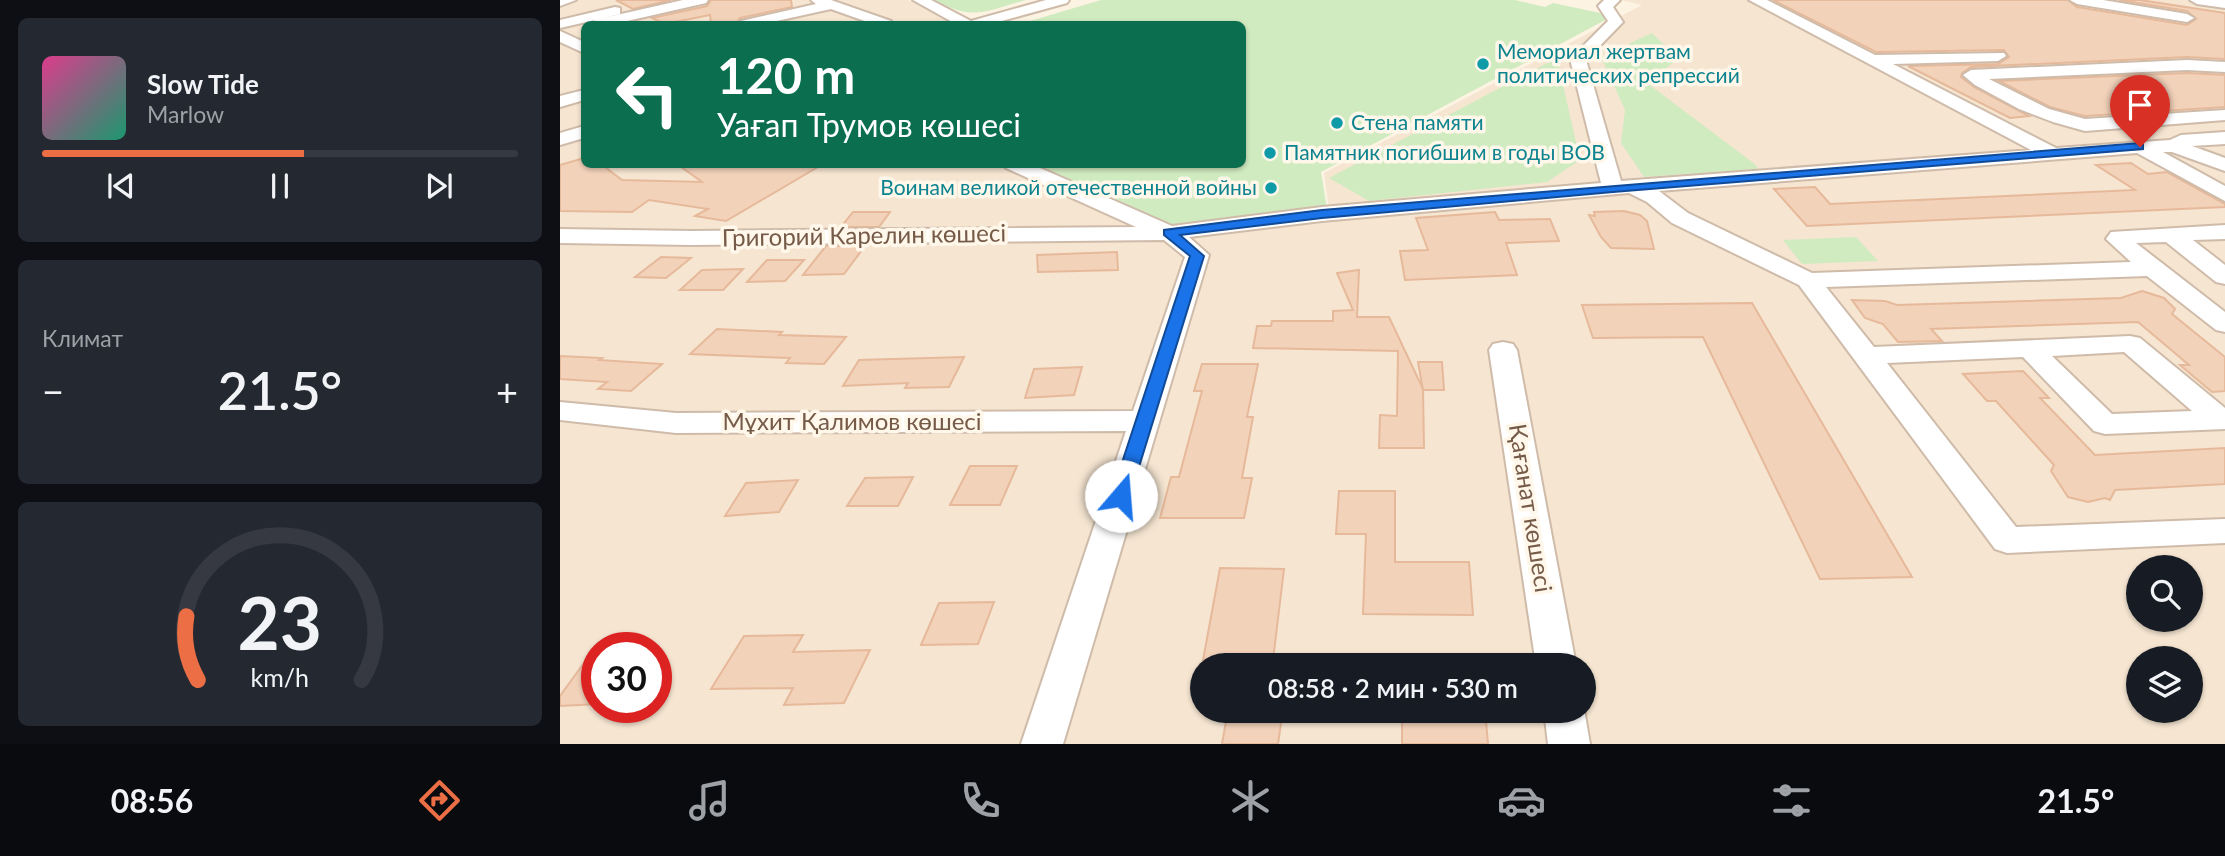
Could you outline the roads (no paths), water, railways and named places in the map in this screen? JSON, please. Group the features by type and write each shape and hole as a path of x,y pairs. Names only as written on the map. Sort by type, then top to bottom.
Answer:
{"street":[{"path":"560,2 569,0"},
{"path":"591,21 666,0"},
{"path":"610,21 701,0"},
{"path":"920,0 960,21"},
{"path":"987,21 1062,0"},
{"path":"1613,0 1605,6 1616,22 1578,59 1623,188 1655,197 1680,218 1808,280 2007,540 2225,531"},
{"path":"1756,0 2054,154"},
{"path":"2061,0 2132,12"},
{"path":"2077,0 2187,18"},
{"path":"2197,0 2225,4"},
{"path":"758,21 825,3 877,21"},
{"path":"560,24 581,22"},
{"path":"560,36 581,46"},
{"path":"2072,54 2194,49"},
{"path":"1874,60 2013,56"},
{"path":"2225,68 2187,65 1971,75 2071,124 2225,115"},
{"path":"560,102 581,96"},
{"path":"1997,123 2050,116"},
{"path":"560,139 581,133"},
{"path":"2174,146 2181,141 2225,138"},
{"path":"2146,146 2225,195"},
{"name":"Григорий Карелин көшесі","path":"560,236 692,238 1169,233 1322,214 2146,146 2174,146"},
{"path":"2174,146 2225,164"},
{"path":"1022,168 1169,233 1197,256 1042,744"},
{"path":"2225,232 2117,239 2225,324"},
{"path":"2171,234 2225,277"},
{"path":"1808,280 2153,269"},
{"path":"1865,356 2130,344 2223,419"},
{"path":"2029,348 2105,424 2223,419"},
{"name":"Қағанат көшесі","path":"1503,350 1554,653"},
{"name":"Мұхит Қалимов көшесі","path":"560,411 676,423 1144,421"},
{"path":"1566,723 1569,744"}],"place":[{"name":"Мемориал жертвам политических репрессий","path":"1483,64"},
{"name":"Стена памяти","path":"1337,123"},
{"name":"Памятник погибшим в годы ВОВ","path":"1270,153"},
{"name":"Воинам великой отечественной войны","path":"1271,188"}]}
